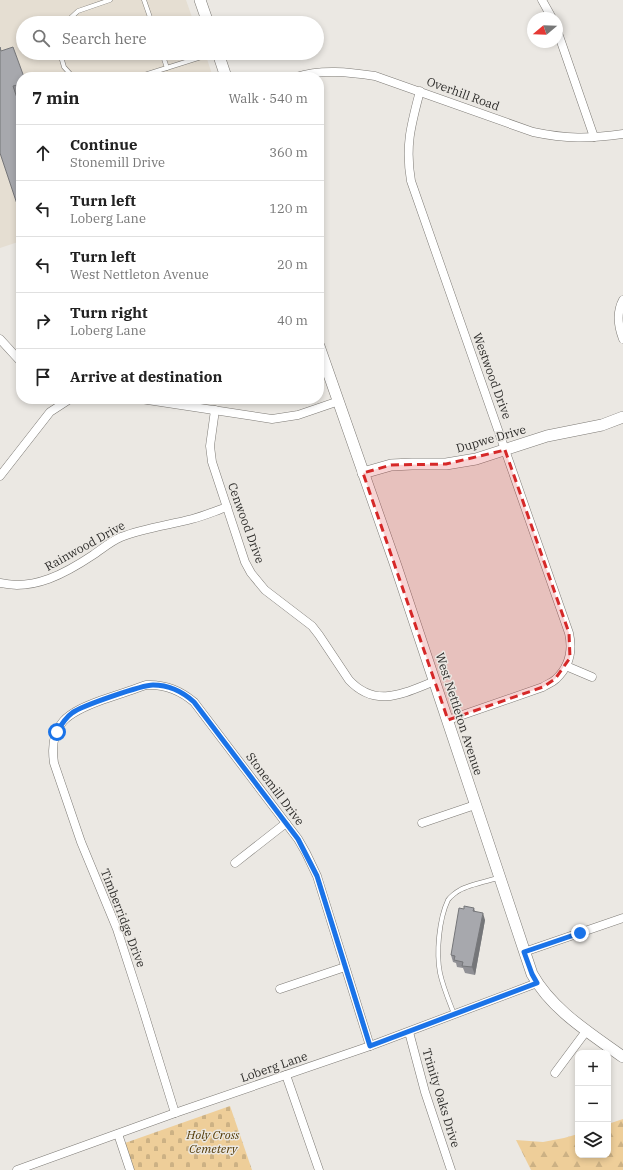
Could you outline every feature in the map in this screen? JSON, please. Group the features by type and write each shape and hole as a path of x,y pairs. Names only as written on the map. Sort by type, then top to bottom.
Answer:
{"street":[{"path":"200,0 206,16"},
{"path":"542,0 549,12"},
{"path":"563,48 594,138"},
{"path":"220,60 224,72"},
{"name":"Overhill Road","path":"324,72 353,73 375,76 533,132 569,138 594,138 623,134"},
{"name":"Westwood Drive","path":"420,91 412,118 408,145 408,163 411,181 568,633 571,644 570,658 566,666"},
{"path":"623,300 618,315 619,328 623,339"},
{"path":"0,339 16,357"},
{"name":"West Nettleton Avenue","path":"324,360 435,681 475,806 532,974 537,983 549,997 587,1030 623,1057"},
{"path":"175,404 272,419 298,416 339,401"},
{"path":"0,476 50,412 60,404"},
{"name":"Cenwood Drive","path":"215,410 210,446 212,462 245,562 251,573 265,590 312,626 348,680 354,686 370,695 386,697 396,696 435,681"},
{"name":"Dupwe Drive","path":"363,472 391,465 446,464 476,459 547,436 602,424 623,417"},
{"name":"Rainwood Drive","path":"0,582 10,584 31,584 45,581 65,573 120,537 193,519 227,507"},
{"path":"448,720 542,687 555,680 566,666 592,677"},
{"name":"Stonemill Drive","path":"57,732 61,724 75,711 146,685 162,686 177,690 194,702 298,839 317,876 370,1046"},
{"name":"Timberridge Drive","path":"57,732 53,743 54,763 81,842 117,929 142,1003 175,1113"},
{"path":"422,823 475,806"},
{"path":"235,863 286,823"},
{"path":"524,952 623,918"},
{"path":"280,989 345,966"},
{"name":"Loberg Lane","path":"17,1170 175,1113 409,1032 537,983"},
{"path":"555,1073 587,1030"},
{"name":"Trinity Oaks Drive","path":"409,1032 425,1092 451,1170"},
{"path":"286,1075 319,1170"},
{"path":"118,1134 130,1170"}],"lane":[{"path":"73,16 78,11 110,0"},
{"path":"144,0 150,16"},
{"path":"62,60 64,67 68,72"},
{"path":"164,60 166,68"},
{"path":"154,72 192,60"},
{"path":"454,1015 440,973 438,958 444,913 449,899 460,890 499,878"}],"highlighted area":[{"path":"505,450 569,633 570,658 555,679 543,687 448,720 363,473 391,465 446,464"}],"shaded area":[{"path":"0,0 186,0 192,16 16,16 16,60 207,60 211,72 16,72 16,243 0,248"}],"green space":[{"name":"Holy Cross Cemetery","path":"230,1106 252,1170 134,1170 125,1143"},
{"path":"623,1119 623,1170 531,1170 516,1140 543,1142 575,1135 575,1158 611,1158 611,1123"}],"building":[{"path":"0,47 1,51 13,47 16,60 18,60 22,72 16,72 16,85 13,86 16,95 16,201 0,153"},
{"path":"464,906 474,908 473,911 483,913 472,967 462,966 463,962 454,960 455,956 451,955 459,908 464,909"}],"route":[{"path":"57,732 61,724 75,711 146,685 162,686 177,690 194,702 298,839 306,853 317,876 370,1046 537,983 524,952 580,933"}]}
